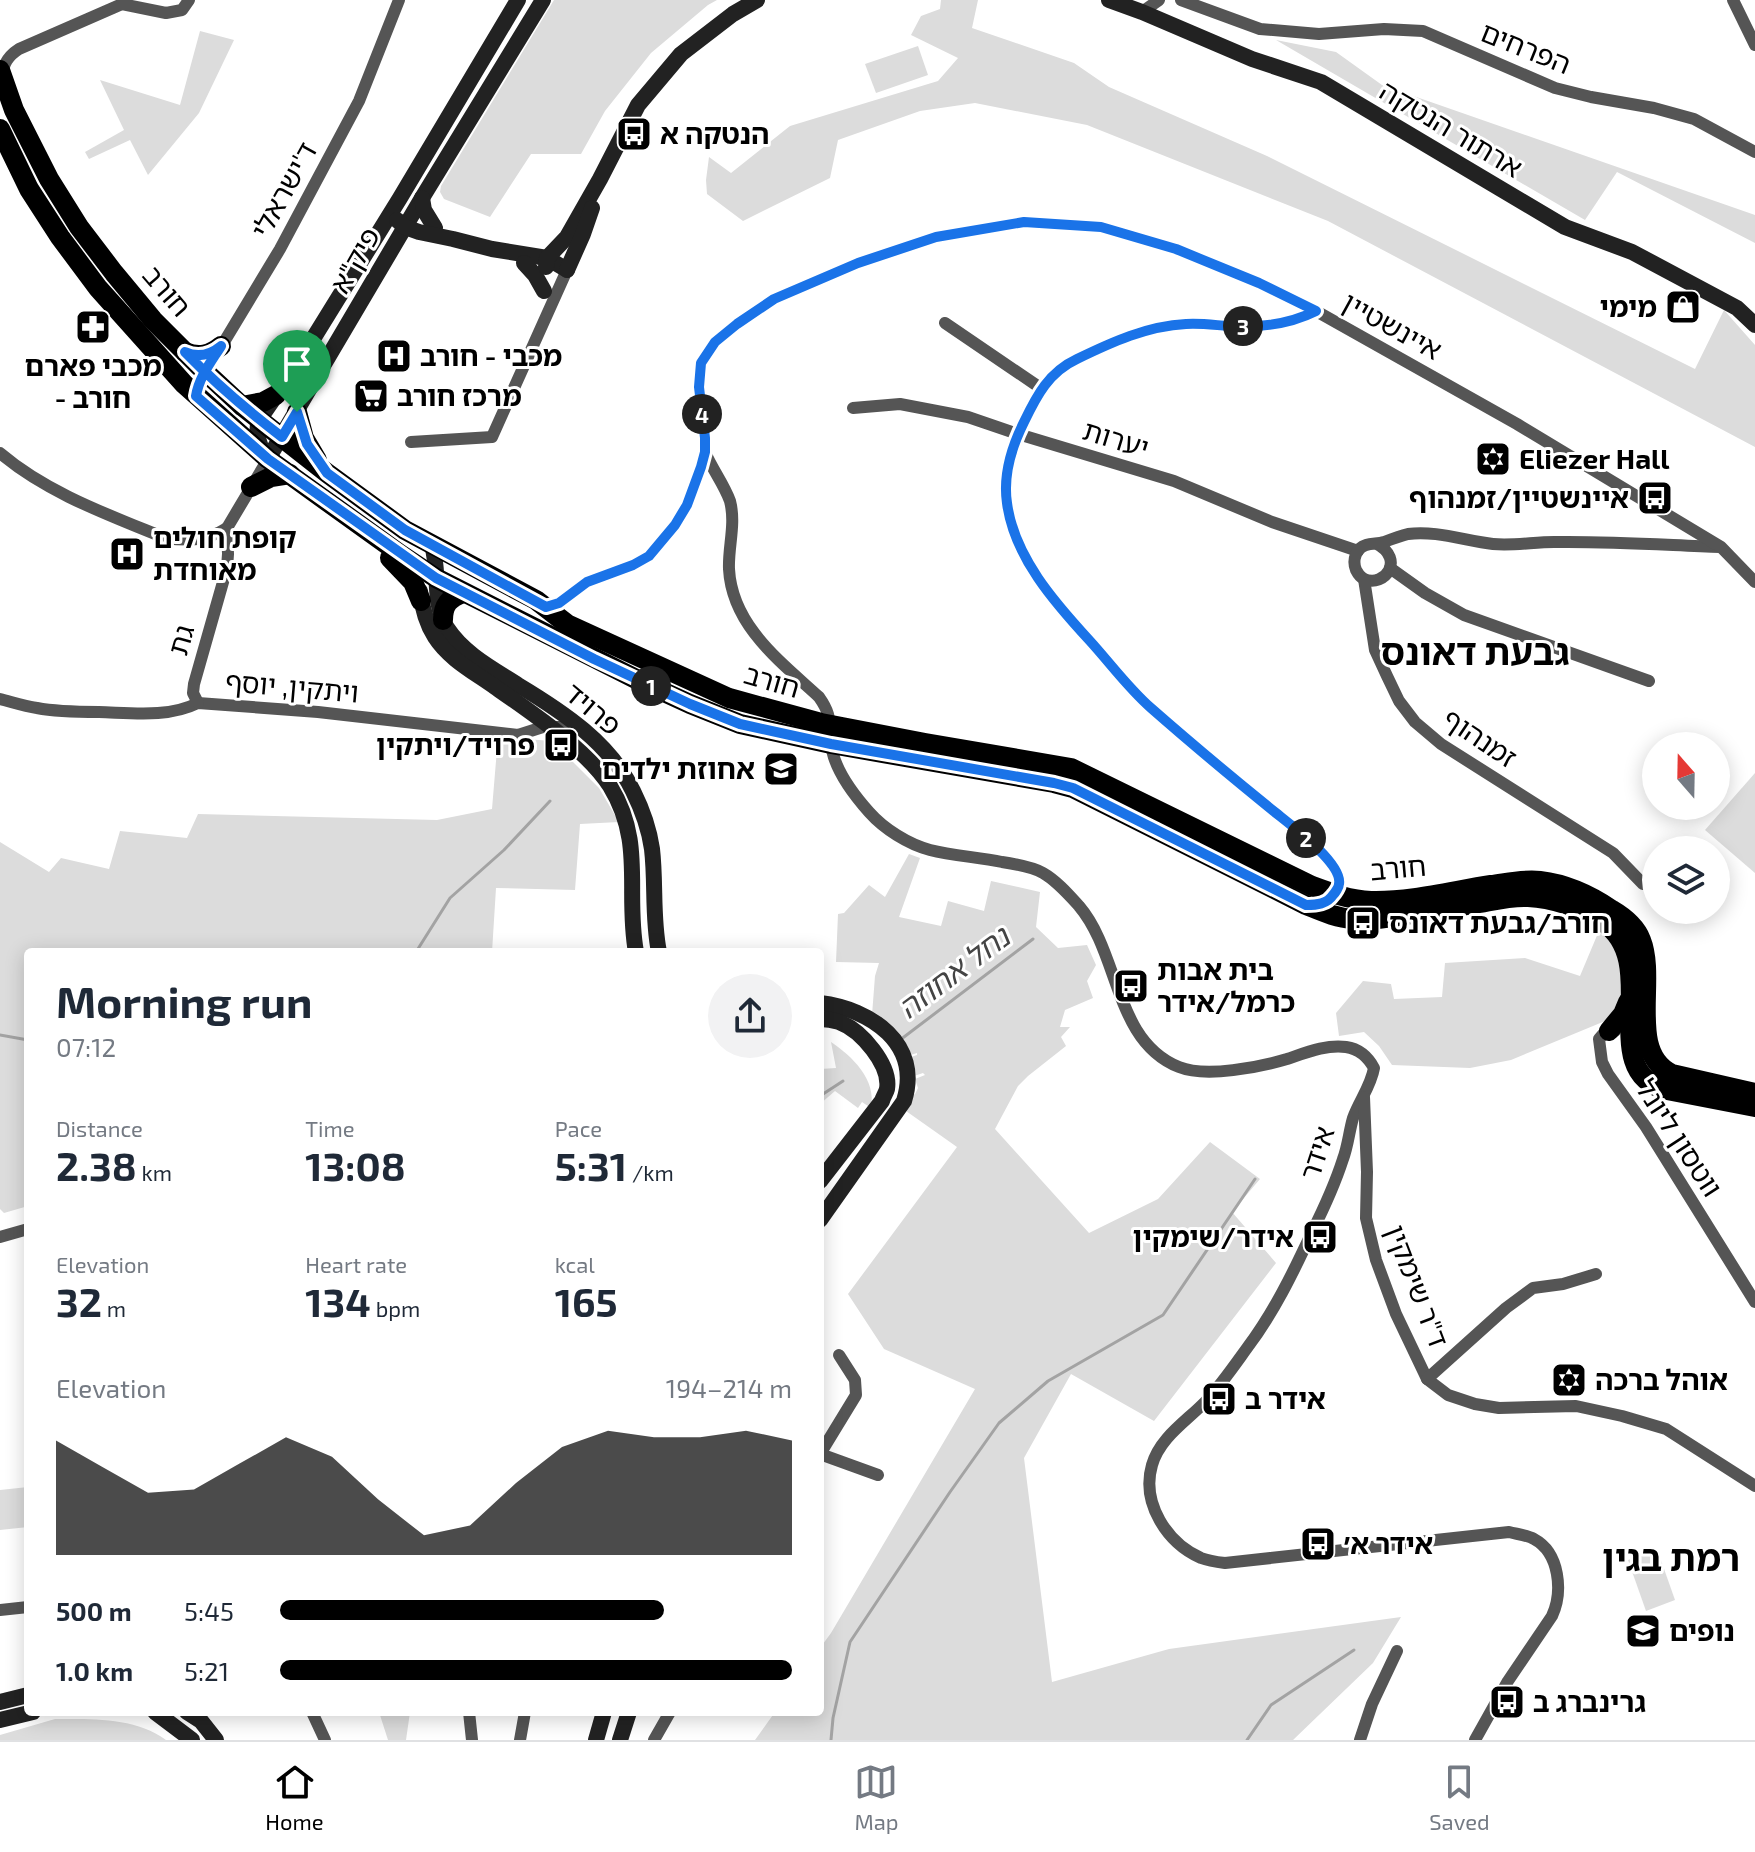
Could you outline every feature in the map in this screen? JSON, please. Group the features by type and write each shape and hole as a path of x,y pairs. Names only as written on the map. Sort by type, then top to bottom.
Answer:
{"main road":[{"name":"פיק\"א","path":"258,427 518,0"},
{"name":"פיק\"א","path":"268,459 543,0"},
{"path":"547,263 567,237 638,105 681,54 733,14 757,0"},
{"name":"ארתור הנטקה","path":"1109,0 1252,59 1321,82 1565,227 1632,252 1737,308 1755,325"},
{"name":"חורב","path":"2,87 49,179 79,227 134,297 185,352 242,406 258,427 282,437 405,530 432,564 463,593 594,659 740,724 925,743 1071,768 1312,886 1337,887 1382,901 1525,880 1562,885 1599,901 1629,923 1641,938 1647,972 1628,1031"},
{"name":"חורב","path":"2,135 29,189 79,263 137,334 196,396 268,459 357,523 432,564 546,607 567,624 729,698 802,719 831,734 1073,788 1322,912 1353,919 1382,919 1513,897 1542,898 1566,904 1601,922 1620,937 1631,971 1628,1031"},
{"path":"391,213 419,232 567,270 583,234 600,179"},
{"path":"422,198 424,210 435,228"},
{"path":"408,222 435,228 453,239"},
{"path":"492,249 524,263 547,263"},
{"path":"524,263 544,291"},
{"path":"185,352 206,355 221,346"},
{"path":"242,406 263,402 276,395"},
{"path":"196,396 258,427 259,444 268,459"},
{"path":"297,412 307,444 327,473"},
{"path":"251,487 271,477 290,474"},
{"path":"357,523 407,575 421,601"},
{"path":"432,564 567,624"},
{"name":"פרויד","path":"432,564 420,583 427,623 436,639 454,657 550,726 577,749 609,784 625,817 632,854 635,948"},
{"name":"פרויד","path":"432,564 438,602 448,630 468,652 535,695 599,743 632,787 652,850 659,948"},
{"path":"443,620 444,608 449,601 463,593"},
{"path":"824,1003 839,1005 863,1014 882,1028 901,1053 908,1079 904,1101 824,1214"},
{"path":"824,1020 841,1023 874,1051 882,1065 887,1089 882,1101 824,1176"},
{"path":"1628,1031 1663,1070 1755,1093"},
{"path":"1628,1031 1638,1070 1655,1087 1755,1107"},
{"path":"0,1702 24,1696"},
{"path":"0,1720 24,1714"},
{"path":"160,1716 192,1740"},
{"path":"193,1716 216,1740"},
{"path":"596,1740 603,1716"},
{"path":"620,1740 628,1716"}],"street":[{"path":"2,87 3,69 8,58 19,49 122,4 166,13 182,10 189,0"},
{"name":"ד'ישראלי","path":"196,396 205,372 280,249 359,101 399,0"},
{"path":"1142,12 1159,0"},
{"name":"הפרחים","path":"1181,0 1260,29 1319,34 1384,29 1423,31 1555,88 1694,119 1755,152"},
{"path":"1733,0 1755,45"},
{"name":"איינשטיין","path":"546,607 559,603 587,582 649,556 668,534 687,505 705,452 699,387 701,363 715,342 737,324 774,299 858,263 936,237 1024,222 1101,227 1176,249 1259,283 1316,311 1517,424 1721,547 1755,582"},
{"path":"543,321 547,263"},
{"path":"411,442 492,437 567,270"},
{"path":"1306,905 1326,902 1337,887 1333,868 1308,840 1149,707 1064,612 1037,576 1015,536 1005,479 1018,434 1042,389 1055,372 1073,361 1146,330 1187,324 1264,326 1297,321 1316,311"},
{"path":"945,323 1042,389"},
{"name":"יערות","path":"853,408 900,404 968,417 1174,481 1272,522 1358,551"},
{"path":"705,452 729,501 733,519 730,577 741,611 749,628 819,697 829,714 831,734"},
{"path":"0,453 49,487 165,538 185,540 203,539 227,528 268,459"},
{"name":"גת","path":"198,703 193,693 194,684 227,568 227,528"},
{"path":"1377,544 1390,555 1390,568 1378,579 1364,579 1354,565 1358,551 1365,545 1408,534 1452,536 1494,545 1555,542 1721,547"},
{"path":"1390,568 1464,615 1649,681"},
{"name":"זמנהוף","path":"1364,579 1375,650 1399,701 1415,722 1441,744 1613,853 1642,883"},
{"name":"ויתקין, יוסף","path":"0,699 37,708 143,714 174,711 198,703 318,712 518,735 550,726 580,727"},
{"name":"אידר","path":"831,734 842,774 858,798 871,813 904,839 930,850 1014,864 1044,873 1063,889 1096,930 1137,1031 1148,1046 1166,1061 1192,1071 1215,1071 1279,1061 1330,1047 1348,1047 1368,1058 1374,1068 1354,1115 1336,1180 1284,1292 1248,1347 1207,1400 1163,1442 1152,1465 1152,1502 1169,1536 1184,1549 1204,1560 1225,1563 1509,1532 1535,1539 1551,1555 1558,1580 1556,1607 1508,1681 1475,1740"},
{"name":"ווטסון ליונל","path":"1628,1031 1605,1032 1599,1039 1602,1062 1755,1302"},
{"name":"ד\"ר שימקין","path":"1364,1095 1366,1218 1376,1260 1396,1314 1427,1379 1448,1395 1475,1404 1499,1408 1576,1406 1666,1429 1755,1486"},
{"path":"0,1237 24,1230"},
{"path":"1427,1379 1506,1308 1533,1288 1563,1284 1596,1274"},
{"path":"824,1447 856,1395 855,1380 839,1355"},
{"path":"824,1455 878,1475"},
{"path":"0,1610 24,1607"},
{"path":"1360,1740 1372,1704 1397,1651"},
{"path":"314,1716 325,1740"},
{"path":"469,1716 472,1740"},
{"path":"520,1740 524,1716"},
{"path":"654,1740 668,1716"}],"shaded area":[{"path":"554,0 717,0 651,53 605,111 581,154 531,154 490,217 444,199 441,186"},
{"path":"941,0 978,0 972,28 1074,63 1109,87 1267,156 1695,369 1724,310 1755,345 1755,447 1328,221 1087,125 975,103 920,111 838,140 830,178 743,221 707,194 709,157 731,173 790,126 938,81 958,58 911,35 921,16 940,9"},
{"path":"200,31 234,40 199,113 148,175 130,140 89,159 85,152 124,130 100,80 180,105"},
{"path":"1276,40 1336,52 1382,85 1755,215 1755,243 1617,172 1585,220"},
{"path":"918,46 928,75 876,93 865,64"},
{"path":"498,737 552,741 599,788 619,822 580,824 575,890 496,888 492,948 24,948 24,1207 4,1213 0,1209 0,842 49,872 61,858 109,869 120,831 187,838 198,814 437,820 492,809"},
{"path":"1755,773 1755,873 1730,852 1730,836 1712,836 1705,830 1714,820 1730,820 1730,802"},
{"path":"909,854 920,858 899,917 941,926 948,901 984,911 991,881 1040,892 1036,927 1058,948 1087,945 1096,965 1087,981 1093,998 1065,1010 1060,1027 1070,1027 1061,1037 1066,1046 1018,1086 995,1129 1089,1233 1158,1199 1210,1142 1260,1179 1232,1212 1276,1263 1154,1421 1071,1374 1024,1458 1052,1682 1169,1649 1401,1617 1373,1663 1293,1740 755,1740 772,1716 824,1716 824,1643 975,1389 884,1349 848,1294 957,1147 906,1111 909,1097 918,1088 915,1079 925,1075 914,1076 908,1058 917,1053 907,1056 872,1015 879,963 836,962 838,914 844,913 869,885 885,897"},
{"path":"1601,926 1617,946 1628,989 1610,1019 1511,1060 1470,1068 1392,1065 1364,1032 1339,1036 1336,1013 1363,981 1391,984 1394,999 1442,997 1445,963 1525,958 1580,976"},
{"path":"831,1042 847,1054 867,1079 871,1108 862,1102 858,1108 835,1091 824,1101 824,1069 836,1068"},
{"path":"24,1487 24,1527 0,1530 0,1490"},
{"path":"1657,1549 1675,1600 1646,1611 1628,1560"},
{"path":"380,1716 409,1716 406,1740 388,1740"},
{"path":"55,1719 127,1723 154,1732 166,1740 0,1740 0,1735"}],"waterway":[{"name":"נחל אחוזה","path":"419,948 450,898 504,850 550,801"},
{"name":"נחל אחוזה","path":"900,1040 1033,939"},
{"name":"נחל אחוזה","path":"0,1035 24,1039"},
{"name":"נחל אחוזה","path":"824,1093 843,1081"},
{"path":"831,1740 850,1642 999,1423 1048,1381 1163,1315 1255,1179"},
{"path":"1247,1740 1271,1705 1354,1650"}],"place":[{"name":"הנטקה א","path":"634,134"},
{"name":"מימי","path":"1683,307"},
{"name":"מכבי פארם - חורב","path":"93,327"},
{"name":"מכבי - חורב","path":"394,356"},
{"name":"מרכז חורב","path":"371,396"},
{"name":"Eliezer Hall","path":"1493,459"},
{"name":"איינשטיין/זמנהוף","path":"1655,498"},
{"name":"קופת חולים מאוחדת","path":"127,554"},
{"name":"פרויד/ויתקין","path":"561,745"},
{"name":"אחוזת ילדים","path":"781,769"},
{"name":"חורב/גבעת דאונס","path":"1363,923"},
{"name":"בית אבות כרמל/אידר","path":"1131,986"},
{"name":"אידר/שימקין","path":"1320,1237"},
{"name":"אוהל ברכה","path":"1569,1380"},
{"name":"אידר ב","path":"1219,1399"},
{"name":"אידר א׳","path":"1318,1544"},
{"name":"נופים","path":"1643,1631"},
{"name":"גרינברג ב","path":"1507,1702"}],"district":[{"name":"גבעת דאונס","path":"1475,652"},
{"name":"רמת בגין","path":"1671,1558"}],"route":[{"path":"297,412 282,437 242,406 205,372 185,352 206,355 221,346 205,372 201,379 196,396 268,459 400,554 463,593 690,704 740,724 831,744 1073,788 1306,905 1326,902 1338,887 1338,875 1308,840 1149,707 1064,612 1037,576 1015,536 1007,504 1005,479 1018,434 1037,394 1055,372 1109,344 1146,330 1187,324 1264,326 1297,321 1316,311 1259,283 1176,249 1101,227 1024,222 936,237 858,263 774,299 715,342 701,363 699,387 705,452 687,505 675,525 649,556 587,582 559,603 546,607 405,530 327,473 307,444 297,412"}]}
